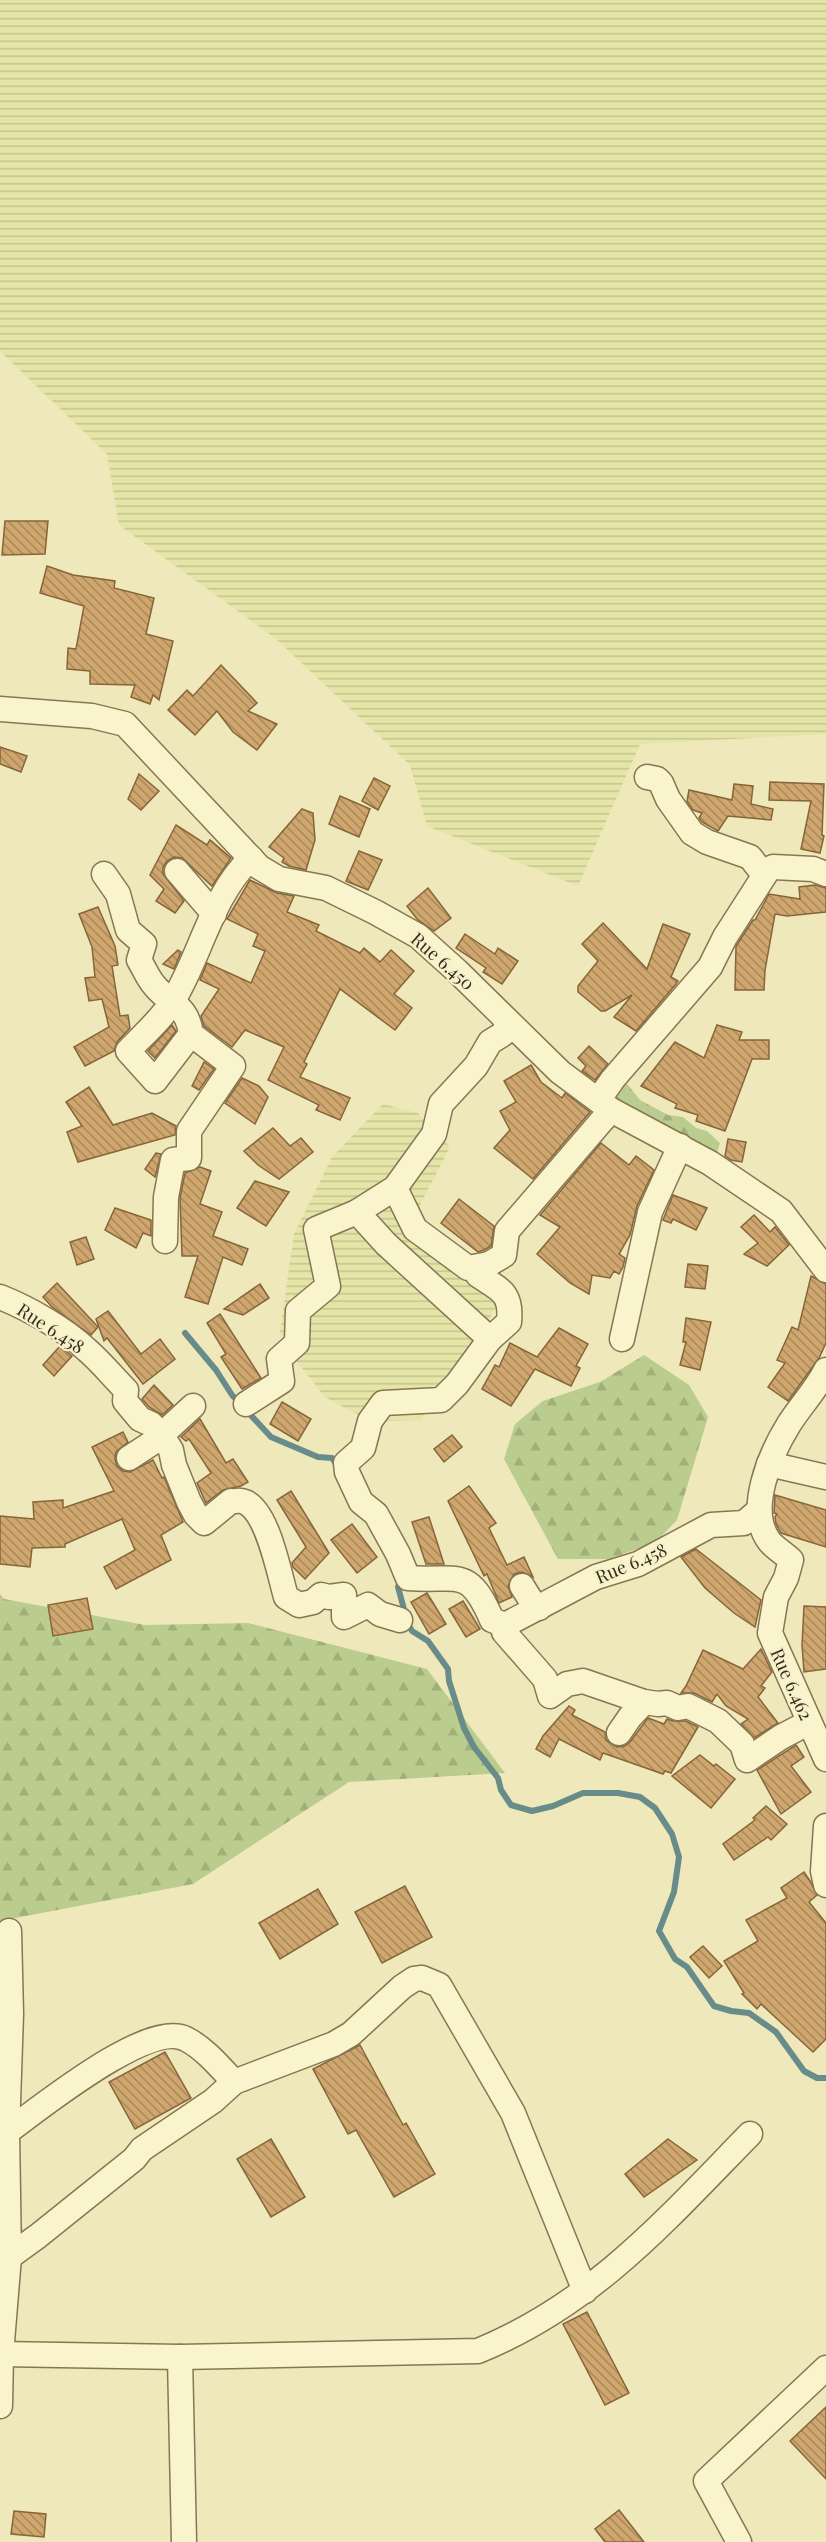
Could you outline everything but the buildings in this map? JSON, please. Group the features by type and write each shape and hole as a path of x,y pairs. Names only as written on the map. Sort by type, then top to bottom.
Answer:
{"street":[{"name":"Rue 6.450","path":"0,709 92,716 125,723 259,867 279,879 326,888 418,936 458,971 560,1072 587,1093 710,1162 781,1211 826,1270"},
{"path":"647,777 657,779 661,783 668,799 692,833 707,842 750,857 765,875"},
{"path":"191,1034 155,1080 128,1051 173,1001 214,914 243,866 251,858"},
{"path":"811,1727 804,1725 795,1728 747,1760 742,1744 718,1721 688,1706 678,1708 667,1703 644,1702 583,1681 567,1684 553,1705 545,1679 504,1632 505,1625 492,1620 483,1600 468,1582 455,1577 435,1580 408,1578 376,1514 361,1502 347,1472 346,1463 363,1448 370,1421 383,1403 441,1400 457,1384 490,1339 509,1322 510,1309 504,1293 478,1275 489,1264 504,1255 507,1231 605,1105 613,1079 710,967 725,937 765,875 772,867 813,869 826,874"},
{"path":"177,871 214,914"},
{"path":"104,874 118,894 128,930 144,944 139,960 154,986 173,1001 189,1020 191,1034 233,1066 189,1131 189,1158 173,1160 155,1200 165,1241"},
{"path":"246,1404 282,1381 279,1359 297,1343 298,1311 328,1286 316,1230 357,1212 395,1188 434,1134 441,1104 476,1066 490,1042 503,1034 506,1020"},
{"path":"622,1339 651,1212 680,1146"},
{"path":"395,1188 415,1229 468,1268 489,1264"},
{"path":"357,1212 386,1244 490,1339"},
{"name":"Rue 6.458","path":"0,1297 19,1305 71,1336 88,1350 126,1390 125,1401 140,1419 151,1424 161,1434 171,1450 174,1465 196,1515 204,1523 231,1501 247,1502 256,1512 269,1537 286,1597 299,1605 313,1602 321,1594 329,1597 344,1595 344,1617 368,1605 380,1614 400,1620"},
{"path":"758,1511 769,1464 789,1423 823,1384"},
{"path":"129,1458 155,1441 193,1406"},
{"path":"769,1464 826,1477"},
{"name":"Rue 6.458","path":"505,1625 596,1577 638,1564 711,1525 744,1523 758,1511"},
{"name":"Rue 6.462","path":"758,1511 769,1540 791,1560 786,1578 776,1597 770,1633 826,1759"},
{"path":"522,1586 532,1602 539,1608"},
{"path":"619,1733 644,1702"},
{"path":"826,1826 823,1872 826,1885"},
{"path":"0,2406 1,2354 9,2257 8,2132 11,2014 9,1931"},
{"path":"9,2257 134,2160 142,2149 213,2101 234,2082 334,2044 351,2034 402,1987 414,1979 422,1978 439,1985 513,2113 585,2291"},
{"path":"8,2132 80,2079 136,2045 163,2037 185,2037 234,2082"},
{"path":"1,2354 180,2357 478,2351 508,2338 585,2291 646,2241 750,2134"},
{"path":"180,2357 184,2542"},
{"path":"739,2542 706,2481 826,2368"}],"green space":[{"path":"0,0 826,0 826,734 640,744 578,886 427,826 410,765 275,638 119,525 107,454 0,351"},
{"path":"624,1080 640,1100 668,1115 683,1117 696,1128 707,1131 720,1143 716,1156 620,1105 612,1094"},
{"path":"383,1104 418,1113 450,1147 420,1205 426,1249 497,1304 477,1345 444,1380 421,1420 384,1421 354,1413 325,1397 294,1358 280,1332 294,1234 332,1157"},
{"path":"644,1355 689,1385 708,1417 677,1520 656,1542 609,1559 558,1559 504,1459 515,1424 543,1401 600,1382"},
{"path":"0,1594 4,1599 145,1625 248,1623 427,1669 505,1773 349,1782 193,1884 0,1921"}],"waterway":[{"path":"185,1333 216,1370 232,1395 271,1437 318,1457 332,1458 337,1465"},
{"path":"401,1579 398,1587 408,1624 412,1631 428,1641 448,1669 449,1681 464,1728 474,1747 498,1778 501,1790 511,1805 532,1811 553,1806 583,1793 618,1793 640,1797 655,1808 672,1834 679,1857 674,1892 659,1931 675,1959 687,1967 714,2006 749,2013 776,2032 804,2071 817,2078 826,2078"}]}
